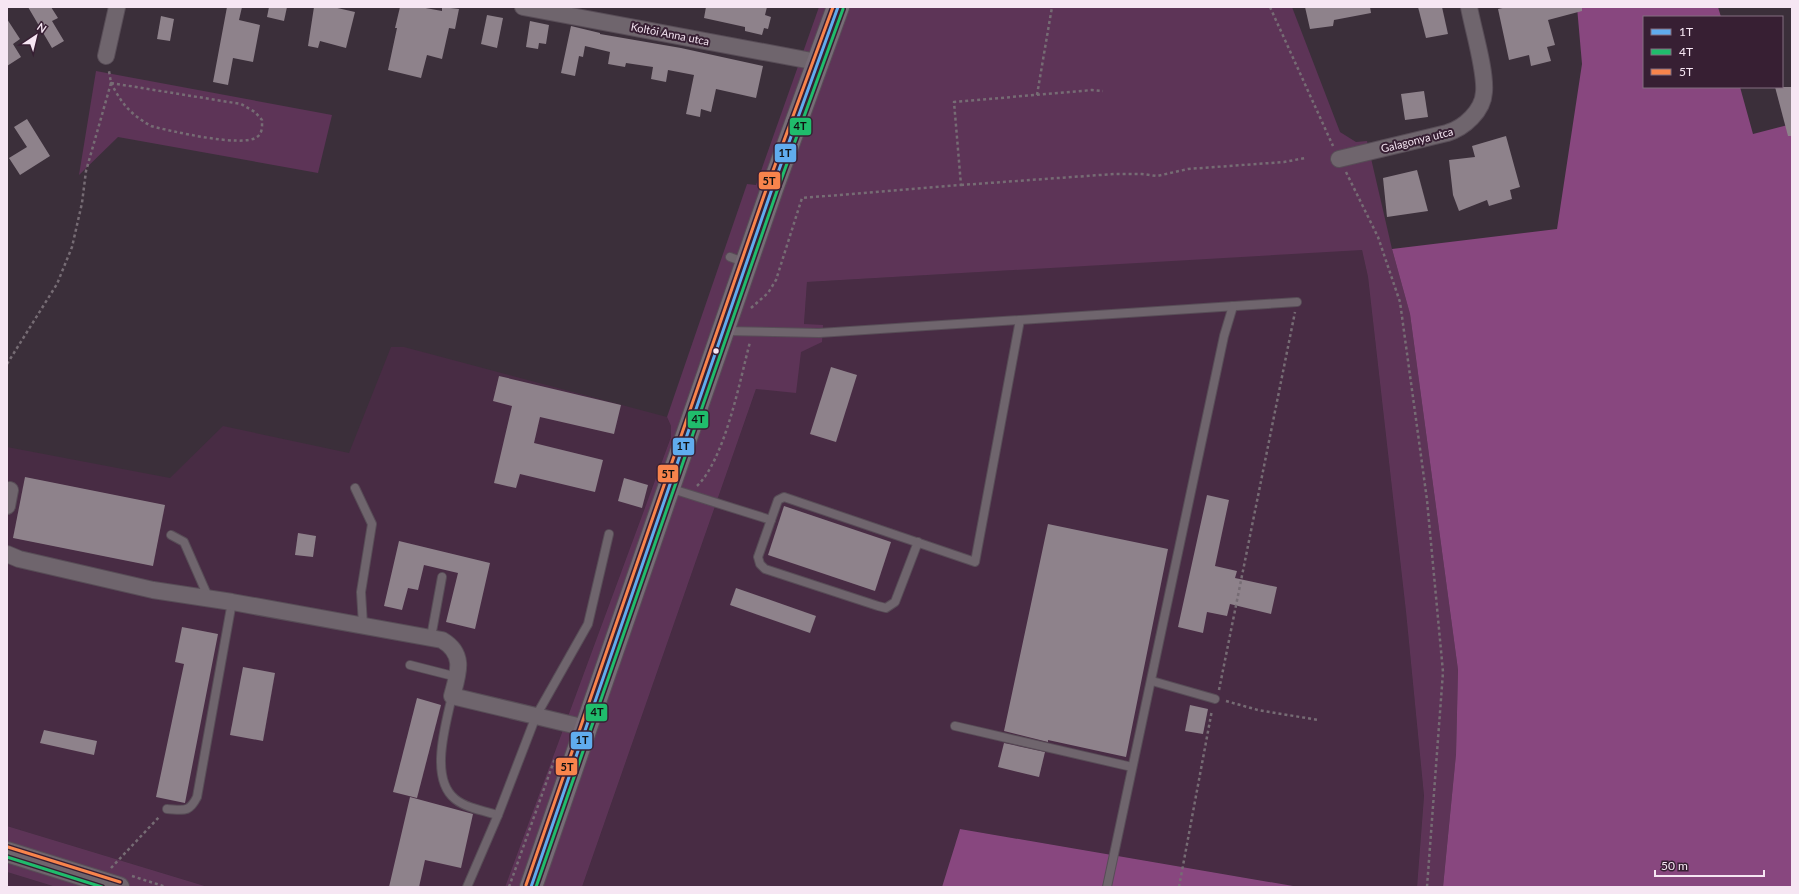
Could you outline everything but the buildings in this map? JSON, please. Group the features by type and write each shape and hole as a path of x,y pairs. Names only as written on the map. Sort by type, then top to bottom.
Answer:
{"main road":[{"path":"531,887 586,728 678,491 723,330 738,260 772,189 838,7"}],"street":[{"path":"106,56 118,7"},
{"name":"Koltói Anna utca","path":"523,7 817,62"},
{"name":"Galagonya utca","path":"1339,159 1452,132 1468,121 1481,103 1484,92 1482,68 1468,7"},
{"path":"7,506 10,490"},
{"path":"7,554 19,559 153,590 232,602 442,640 454,650 459,662 452,696 586,728"},
{"path":"7,852 119,887"}],"lane":[{"path":"723,330 819,333 1297,302"},
{"path":"1108,887 1222,343 1233,306"},
{"path":"918,542 895,602 886,608 766,568 760,564 758,557 778,500 784,497 918,542 975,562 1020,320"},
{"path":"356,488 372,524 361,592 363,625"},
{"path":"678,491 771,520"},
{"path":"467,887 498,815 536,716 588,624 609,534"},
{"path":"171,535 184,542 209,599"},
{"path":"431,637 442,577"},
{"path":"167,809 186,811 192,806 197,797 232,602"},
{"path":"410,665 457,677"},
{"path":"1152,681 1215,699"},
{"path":"452,696 442,742 442,780 454,799 463,804 498,815"},
{"path":"955,726 1132,767"}],"path":[{"path":"1037,96 1052,7"},
{"path":"1270,7 1339,159 1378,236 1400,302 1427,500 1443,672 1427,887"},
{"path":"106,56 111,83 122,103 141,120 151,126 240,141 253,139 261,132 262,120 255,112 241,104 111,83"},
{"path":"7,364 57,284 72,247 82,203 86,171 111,83"},
{"path":"961,185 954,102 1037,96 1092,90 1103,91"},
{"path":"776,280 802,198 1114,174 1142,174 1157,176 1188,169 1284,162 1305,158"},
{"path":"1179,887 1215,699 1223,675 1297,302"},
{"path":"678,491 704,479 713,463 725,433 753,332"},
{"path":"1215,699 1258,710 1318,720"},
{"path":"110,869 167,809"}],"shaded area":[{"path":"819,7 1292,7 1340,132 1356,142 1367,141 1392,249 1410,314 1458,670 1456,754 1443,887 1417,887 1424,796 1406,612 1368,277 1362,250 807,282 804,324 823,325 822,342 801,352 796,393 756,389 582,887 505,887 671,437 671,426 667,417 747,184 756,185"},
{"path":"1577,7 1718,7 1721,16 1643,16 1643,88 1740,88 1753,134 1792,124 1792,887 1443,887 1456,754 1458,670 1410,314 1392,249 1557,229 1582,64"},
{"path":"96,71 332,115 318,173 118,137 79,175"},
{"path":"1362,250 1368,277 1406,612 1424,796 1417,887 1299,887 960,829 942,887 582,887 756,389 804,325 807,282"},
{"path":"391,347 404,347 667,417 671,426 671,437 505,887 208,887 7,826 7,447 170,478 223,426 349,453"},
{"path":"7,826 208,887 56,887 7,872"},
{"path":"960,829 1299,887 942,887"},
{"path":"7,872 56,887 7,887"}],"transit line":[{"name":"5T","path":"526,885 767,187 833,7"},
{"name":"1T","path":"531,887 772,189 838,7"},
{"name":"4T","path":"536,887 777,191 843,9"},
{"name":"5T","path":"8,847 120,882"},
{"name":"4T","path":"7,857 102,887"}]}
